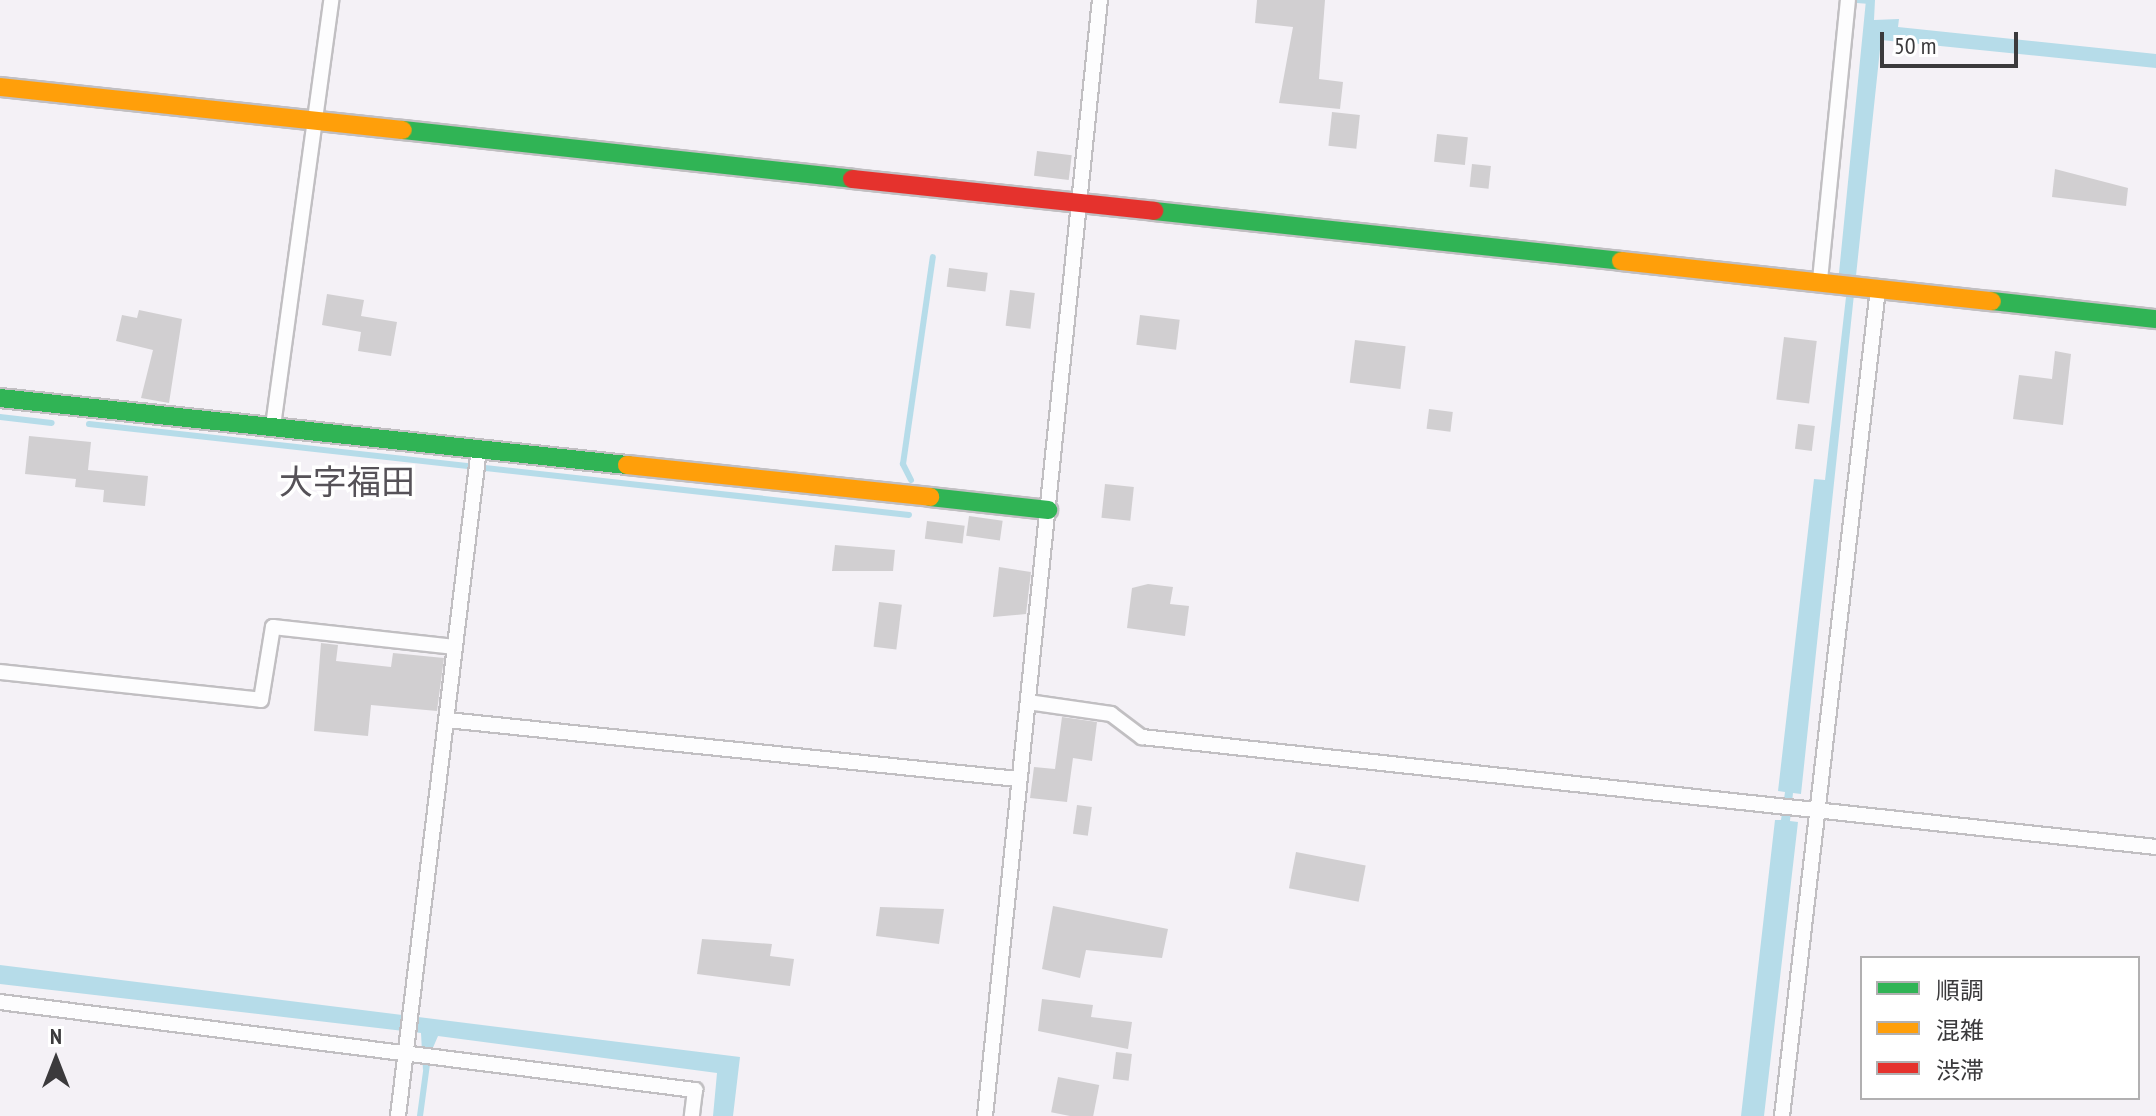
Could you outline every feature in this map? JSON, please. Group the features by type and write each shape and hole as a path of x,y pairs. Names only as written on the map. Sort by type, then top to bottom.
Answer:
{"street":[{"path":"273,426 317,123 331,0"},
{"path":"985,1116 1100,0"},
{"path":"1830,281 1848,0"},
{"path":"0,87 1080,205 1830,281 1869,288 2156,319"},
{"path":"1782,1116 1817,810 1869,288"},
{"path":"0,398 273,426 478,462 1048,510"},
{"path":"398,1116 417,1051 410,1009 478,462"},
{"path":"0,672 261,700 273,627 455,647"},
{"path":"1028,702 1111,714 1142,737 2156,847"},
{"path":"447,720 1018,779"},
{"path":"0,1002 417,1051 695,1090 692,1116"}],"water":[{"path":"1866,0 1875,0 1874,20 1899,19 1898,27 2156,54 2156,68 1881,40 1801,794 1793,793 1790,821 1798,822 1764,1116 1741,1116 1775,820 1781,820 1785,792 1778,791 1814,479 1825,480 1846,297 1839,273"},
{"path":"0,965 740,1057 733,1116 713,1116 717,1073 438,1036 423,1071 421,1033 0,984"}],"building":[{"path":"1257,0 1325,0 1319,79 1343,82 1340,109 1279,103 1293,27 1255,23"},
{"path":"1332,112 1360,115 1356,149 1328,146"},
{"path":"1437,134 1468,137 1465,165 1434,162"},
{"path":"1037,151 1072,155 1069,180 1034,176"},
{"path":"1472,164 1491,166 1488,189 1470,187"},
{"path":"2055,169 2128,188 2126,206 2052,197"},
{"path":"949,268 988,273 985,292 947,287"},
{"path":"1010,290 1035,293 1030,329 1006,326"},
{"path":"327,294 364,300 361,316 397,322 391,356 358,351 361,332 322,325"},
{"path":"139,310 182,319 169,403 141,398 153,350 116,341 122,315 137,318"},
{"path":"1140,315 1180,320 1176,350 1136,345"},
{"path":"1784,337 1817,341 1809,404 1776,400"},
{"path":"1355,340 1406,346 1400,389 1350,383"},
{"path":"2055,351 2071,354 2063,425 2013,419 2019,375 2052,379"},
{"path":"1429,409 1453,412 1450,432 1427,429"},
{"path":"1798,424 1815,426 1812,451 1795,449"},
{"path":"29,436 91,442 88,470 148,476 145,506 103,502 104,490 75,487 76,479 25,474"},
{"path":"1105,484 1134,487 1130,521 1101,518"},
{"path":"969,516 1003,521 1000,541 966,536"},
{"path":"927,521 965,526 963,543 925,539"},
{"path":"835,545 895,550 893,571 832,571"},
{"path":"999,567 1031,572 1026,614 993,617"},
{"path":"1148,584 1173,587 1170,604 1189,606 1185,636 1127,628 1132,588"},
{"path":"879,602 902,605 896,649 874,647"},
{"path":"321,643 338,645 336,661 391,667 393,653 444,658 437,711 371,705 368,736 314,731"},
{"path":"1062,717 1097,722 1092,761 1073,758 1067,802 1030,798 1034,767 1055,769"},
{"path":"1077,805 1092,807 1088,836 1073,834"},
{"path":"1296,852 1366,866 1359,902 1289,888"},
{"path":"1053,906 1168,929 1162,958 1086,950 1080,978 1042,969"},
{"path":"880,907 944,909 939,944 876,936"},
{"path":"702,939 772,944 770,956 794,959 790,986 697,974"},
{"path":"1042,999 1093,1005 1091,1017 1132,1022 1128,1049 1038,1031"},
{"path":"1116,1052 1132,1054 1129,1081 1113,1079"},
{"path":"1058,1077 1099,1085 1093,1116 1051,1112"}],"waterway":[{"path":"1857,0 1870,1"},
{"path":"911,480 903,464 933,257"},
{"path":"0,417 52,423"},
{"path":"89,424 909,515"},
{"path":"420,1116 427,1064"}],"traffic: fast":[{"path":"403,130 852,179"},
{"path":"1154,211 1621,261"},
{"path":"1992,301 2156,319"},
{"path":"0,398 627,465"},
{"path":"930,497 1048,510"}],"traffic: slow":[{"path":"0,87 403,130"},
{"path":"1621,261 1992,301"},
{"path":"627,465 930,497"}],"traffic: jam":[{"path":"852,179 1154,211"}],"district":[{"name":"大字福田","path":"347,482"}]}
